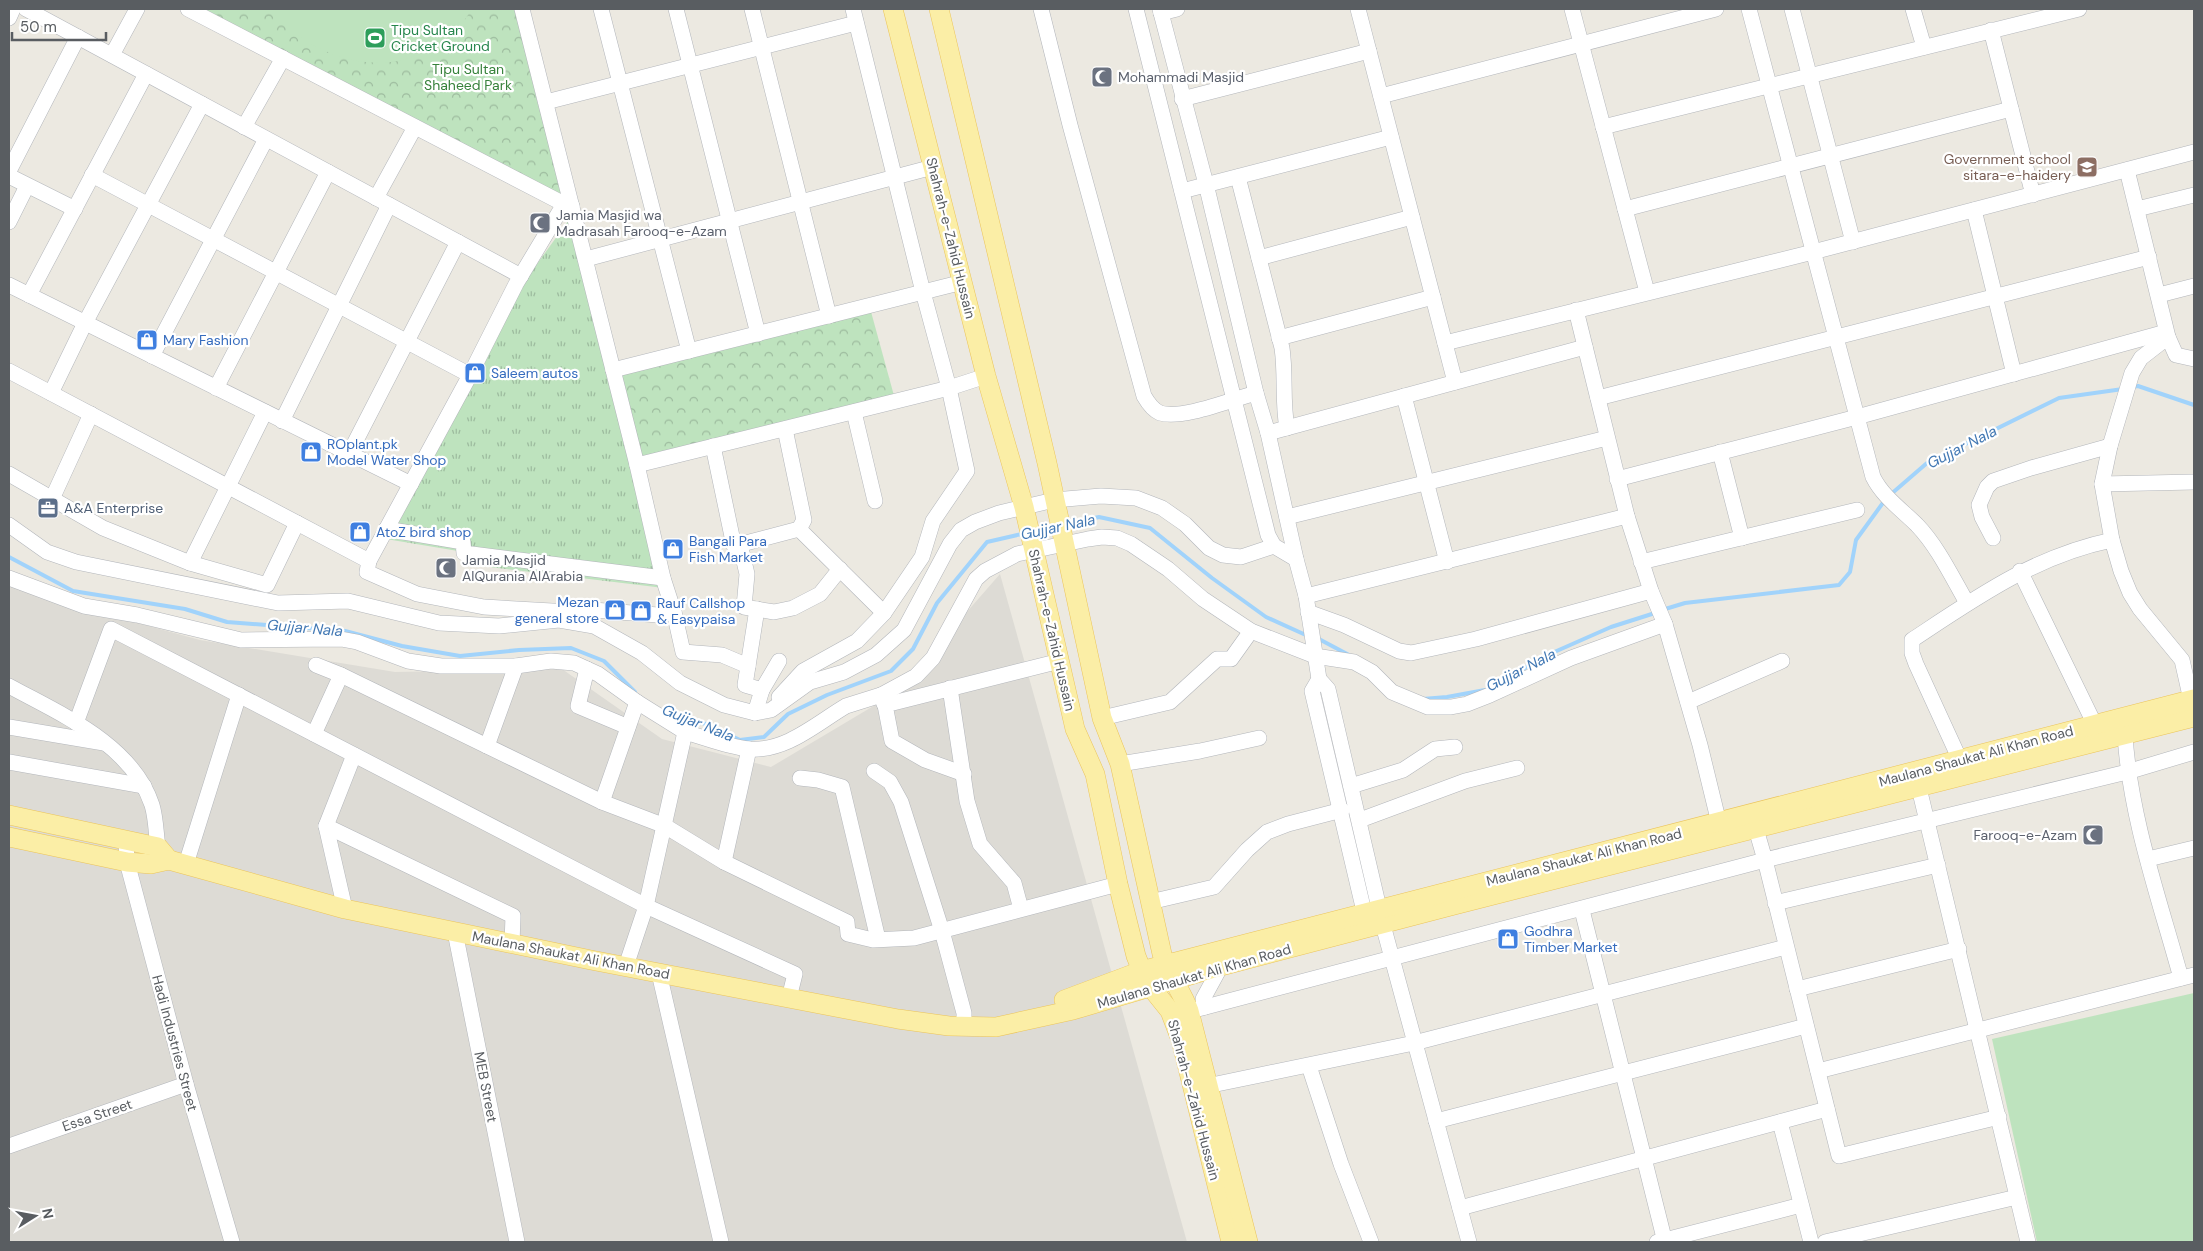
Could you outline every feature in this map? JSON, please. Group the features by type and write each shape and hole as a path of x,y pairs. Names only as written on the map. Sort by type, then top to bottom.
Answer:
{"main road":[{"name":"Shahrah-e-Zahid Hussain","path":"893,9 986,376 1025,512 1078,738 1095,774 1118,884 1145,979 1165,1003 1188,1011"},
{"name":"Shahrah-e-Zahid Hussain","path":"939,9 1045,454 1102,718 1120,764 1150,902 1169,972 1184,997 1248,1242"},
{"name":"Maulana Shaukat Ali Khan Road","path":"9,815 126,841 171,857 345,909 512,944 898,1019 949,1026 996,1027 1073,1010 1145,979 1169,972 1374,919 1719,823 2095,725 2193,705"},
{"name":"Maulana Shaukat Ali Khan Road","path":"1169,972 1220,966 1374,919 1756,829 2125,735 2193,705"},
{"name":"Maulana Shaukat Ali Khan Road","path":"9,837 127,862 151,864 171,857"},
{"name":"Shahrah-e-Zahid Hussain","path":"1188,1011 1181,1040 1231,1242"}],"street":[{"path":"9,18 14,9"},
{"path":"26,9 521,276"},
{"path":"112,55 137,9"},
{"path":"522,9 546,102 568,205 586,259 663,578 674,612 683,652 722,654 748,666"},
{"path":"601,9 689,351"},
{"path":"676,9 758,334"},
{"path":"752,9 829,316"},
{"path":"1041,9 1070,125 1144,396 1158,412 1180,414 1256,393"},
{"path":"1136,9 1268,534 1274,546 1296,559"},
{"path":"1177,9 1161,11 1182,99 1206,184 1256,393 1268,433 1306,596 1319,679 1328,689 1360,820 1374,919"},
{"path":"1358,9 1455,382"},
{"path":"1572,9 1647,292"},
{"path":"1381,96 1716,9"},
{"path":"1749,9 1873,478 1897,507 1918,526 1939,555 1968,603"},
{"path":"1792,9 1852,242"},
{"path":"1913,9 1924,46"},
{"path":"1603,127 1769,84 2079,9"},
{"path":"192,10 568,205"},
{"path":"546,102 762,47 854,16 949,388 967,471 933,521 922,557 884,613 857,641 803,671 779,697"},
{"path":"1991,30 2033,195"},
{"path":"9,171 78,37"},
{"path":"1182,99 1369,51"},
{"path":"244,127 283,58"},
{"path":"29,295 146,74"},
{"path":"51,393 85,323 202,104"},
{"path":"1625,209 2011,109"},
{"path":"282,421 339,306 415,127"},
{"path":"1182,191 1391,137"},
{"path":"152,356 266,139"},
{"path":"1445,343 1813,252 2194,152"},
{"path":"586,259 933,168"},
{"path":"2127,170 2167,334 2176,355 2194,358"},
{"path":"216,388 328,172"},
{"path":"92,175 470,375"},
{"path":"9,176 75,209"},
{"path":"1238,177 1285,366 1283,399 1287,428"},
{"path":"9,222 27,186"},
{"path":"2137,209 2194,195"},
{"path":"568,205 521,276 470,375 369,561 367,572 417,594 484,607 570,612 593,610 658,615 674,612"},
{"path":"1974,210 2014,374"},
{"path":"1259,258 1412,218"},
{"path":"348,454 458,242"},
{"path":"1598,398 2149,257"},
{"path":"613,370 963,282"},
{"path":"9,285 410,484"},
{"path":"2158,295 2194,286"},
{"path":"1279,338 1433,297"},
{"path":"1576,310 1627,516 1653,596 1664,620 1688,702 1719,823"},
{"path":"2167,334 2141,358 2132,373 2110,446 2102,484 2112,540 2130,593 2140,609 2182,660 2193,705"},
{"path":"1618,479 2167,334"},
{"path":"1268,433 1585,347"},
{"path":"9,371 369,561"},
{"path":"637,465 949,388 986,376"},
{"path":"1404,396 1447,562"},
{"path":"190,563 265,412"},
{"path":"854,412 875,501"},
{"path":"52,499 91,414"},
{"path":"713,446 734,546 799,529 804,520 785,429"},
{"path":"1287,517 1607,438"},
{"path":"1993,538 1982,517 1979,505 1987,487 1993,481 2031,468 2110,446"},
{"path":"1720,452 1742,538"},
{"path":"9,474 104,528 190,563 267,586 297,523"},
{"path":"2102,484 2194,482"},
{"path":"9,524 47,552 76,562 278,603 348,602 439,623 499,626 559,620 594,626 642,653 680,683 724,705 755,713 771,710 810,682 844,672 876,655 904,630 950,544 961,530 975,522 1025,512 1055,503 1101,496 1136,498 1162,508 1185,524 1209,548 1223,555 1242,557 1274,546"},
{"path":"1641,562 1857,510"},
{"path":"1306,596 1627,516"},
{"path":"386,529 464,542 464,554 663,578"},
{"path":"799,529 884,613"},
{"path":"883,700 916,676 933,658 976,580 985,571 1032,545 1063,538 1117,538 1131,544 1168,569 1203,599 1252,631 1354,662 1364,667 1392,692 1428,707 1451,707 1490,695 1571,658 1664,620"},
{"path":"1960,760 1916,664 1911,645 1912,640 2020,571 2082,546 2112,540"},
{"path":"740,544 747,574 744,607 774,612 793,608 820,594 840,569"},
{"path":"2020,571 2095,725"},
{"path":"9,578 84,606 137,615 242,640 341,639 357,642 408,661 441,666 516,666 551,661 574,663 598,674 637,702 686,732 749,749 782,744 846,706 950,688 1060,661"},
{"path":"1308,612 1344,625 1399,651 1411,652 1653,596"},
{"path":"757,609 745,686 762,690"},
{"path":"76,723 111,629 646,906 795,974 789,998"},
{"path":"1102,718 1170,702 1217,659 1231,659 1252,631"},
{"path":"755,713 762,690 779,661"},
{"path":"1688,702 1782,661"},
{"path":"316,665 341,675 602,802 665,826 724,862 847,922 848,934 878,940 914,938 1118,884"},
{"path":"487,746 516,666"},
{"path":"587,669 578,706 628,727"},
{"path":"314,734 341,675"},
{"path":"1319,679 1312,691 1342,810 1374,919 1393,959 1414,1043 1469,1242"},
{"path":"9,686 76,723 108,744 144,786 171,857"},
{"path":"950,688 967,801 980,844 1014,883 1021,909"},
{"path":"171,857 239,695"},
{"path":"883,700 892,741 925,760 964,774"},
{"path":"602,802 637,702"},
{"path":"9,727 108,744"},
{"path":"626,966 646,906 686,732"},
{"path":"1818,1071 2188,976 2148,859 2128,772 2125,735"},
{"path":"1120,764 1200,751 1259,738"},
{"path":"1351,786 1403,770 1417,762 1426,753 1435,749 1455,747"},
{"path":"724,862 749,749"},
{"path":"1188,1011 1582,910 1766,860 2128,772 2194,752"},
{"path":"345,909 326,826 354,755"},
{"path":"9,762 144,786"},
{"path":"1360,820 1465,781 1517,768"},
{"path":"874,771 890,782 901,802 942,931 964,1013 971,1026"},
{"path":"800,778 818,780 842,787 878,940"},
{"path":"1919,788 2028,1242"},
{"path":"1150,902 1214,888 1247,850 1268,832 1288,824 1342,810"},
{"path":"326,826 514,916 512,944"},
{"path":"1756,829 1766,860 1796,989 1839,1156 1999,1117"},
{"name":"Hadi Industries Street","path":"126,841 127,862 186,1084 232,1242"},
{"path":"2148,859 2194,848"},
{"path":"1775,903 1938,865"},
{"path":"1582,910 1644,1159 1662,1242 1802,1205"},
{"name":"MEB Street","path":"455,932 517,1242"},
{"path":"1207,1086 1414,1043 1786,947"},
{"path":"1796,989 1959,949"},
{"path":"1188,1011 1203,999 1220,966"},
{"path":"659,973 721,1242"},
{"path":"1436,1121 1806,1026"},
{"path":"1309,1066 1341,1164 1371,1242"},
{"name":"Essa Street","path":"9,1146 186,1084"},
{"path":"1460,1208 1827,1109"},
{"path":"1780,1122 1811,1242"},
{"path":"1825,1242 2017,1197"}],"shaded area":[{"path":"1000,574 1187,1242 9,1242 9,582 24,592 200,640 395,672 562,669 662,739 771,767 897,692"}],"green space":[{"name":"Tipu Sultan Shaheed Park","path":"195,9 522,9 572,206"},
{"name":"Tipu Sultan Cricket Ground","path":"270,9 472,9 456,30 437,45 416,56 394,62 370,63 346,59 323,50 288,28"},
{"path":"571,217 664,588 465,564 464,552 386,539 521,286"},
{"path":"870,308 896,403 637,465 613,370"},
{"path":"2194,993 2194,1242 2037,1242 1992,1039"}],"waterway":[{"name":"Gujjar Nala","path":"2132,387 2138,386 2194,405"},
{"name":"Gujjar Nala","path":"1890,495 1927,463 2059,398 2123,389"},
{"name":"Gujjar Nala","path":"1662,610 1685,603 1839,585 1850,572 1856,540 1885,500"},
{"name":"Gujjar Nala","path":"1067,524 1099,517 1150,528 1212,578 1266,617 1308,636"},
{"name":"Gujjar Nala","path":"1035,531 1055,527"},
{"name":"Gujjar Nala","path":"668,714 706,724 740,740 764,737 788,714 827,695 891,671 913,649 937,603 987,542 1026,533"},
{"name":"Gujjar Nala","path":"9,557 73,591 185,609 227,622 345,631 402,646 460,656 519,650 571,648 604,661 635,692"},
{"name":"Gujjar Nala","path":"1496,685 1543,657 1611,627 1655,613"},
{"name":"Gujjar Nala","path":"1317,638 1349,655"},
{"name":"Gujjar Nala","path":"1423,699 1485,690"}],"place":[{"name":"Tipu Sultan Cricket Ground","path":"375,38"},
{"name":"Mohammadi Masjid","path":"1102,77"},
{"name":"Government school sitara-e-haidery","path":"2087,167"},
{"name":"Jamia Masjid wa Madrasah Farooq-e-Azam","path":"540,223"},
{"name":"Mary Fashion","path":"147,340"},
{"name":"Saleem autos","path":"475,373"},
{"name":"ROplant.pk Model Water Shop","path":"311,452"},
{"name":"A&A Enterprise","path":"48,508"},
{"name":"AtoZ bird shop","path":"360,532"},
{"name":"Bangali Para Fish Market","path":"673,549"},
{"name":"Jamia Masjid AlQurania AlArabia","path":"446,568"},
{"name":"Mezan general store","path":"615,610"},
{"name":"Rauf Callshop & Easypaisa","path":"641,611"},
{"name":"Farooq-e-Azam","path":"2093,835"},
{"name":"Godhra Timber Market","path":"1508,939"}]}
